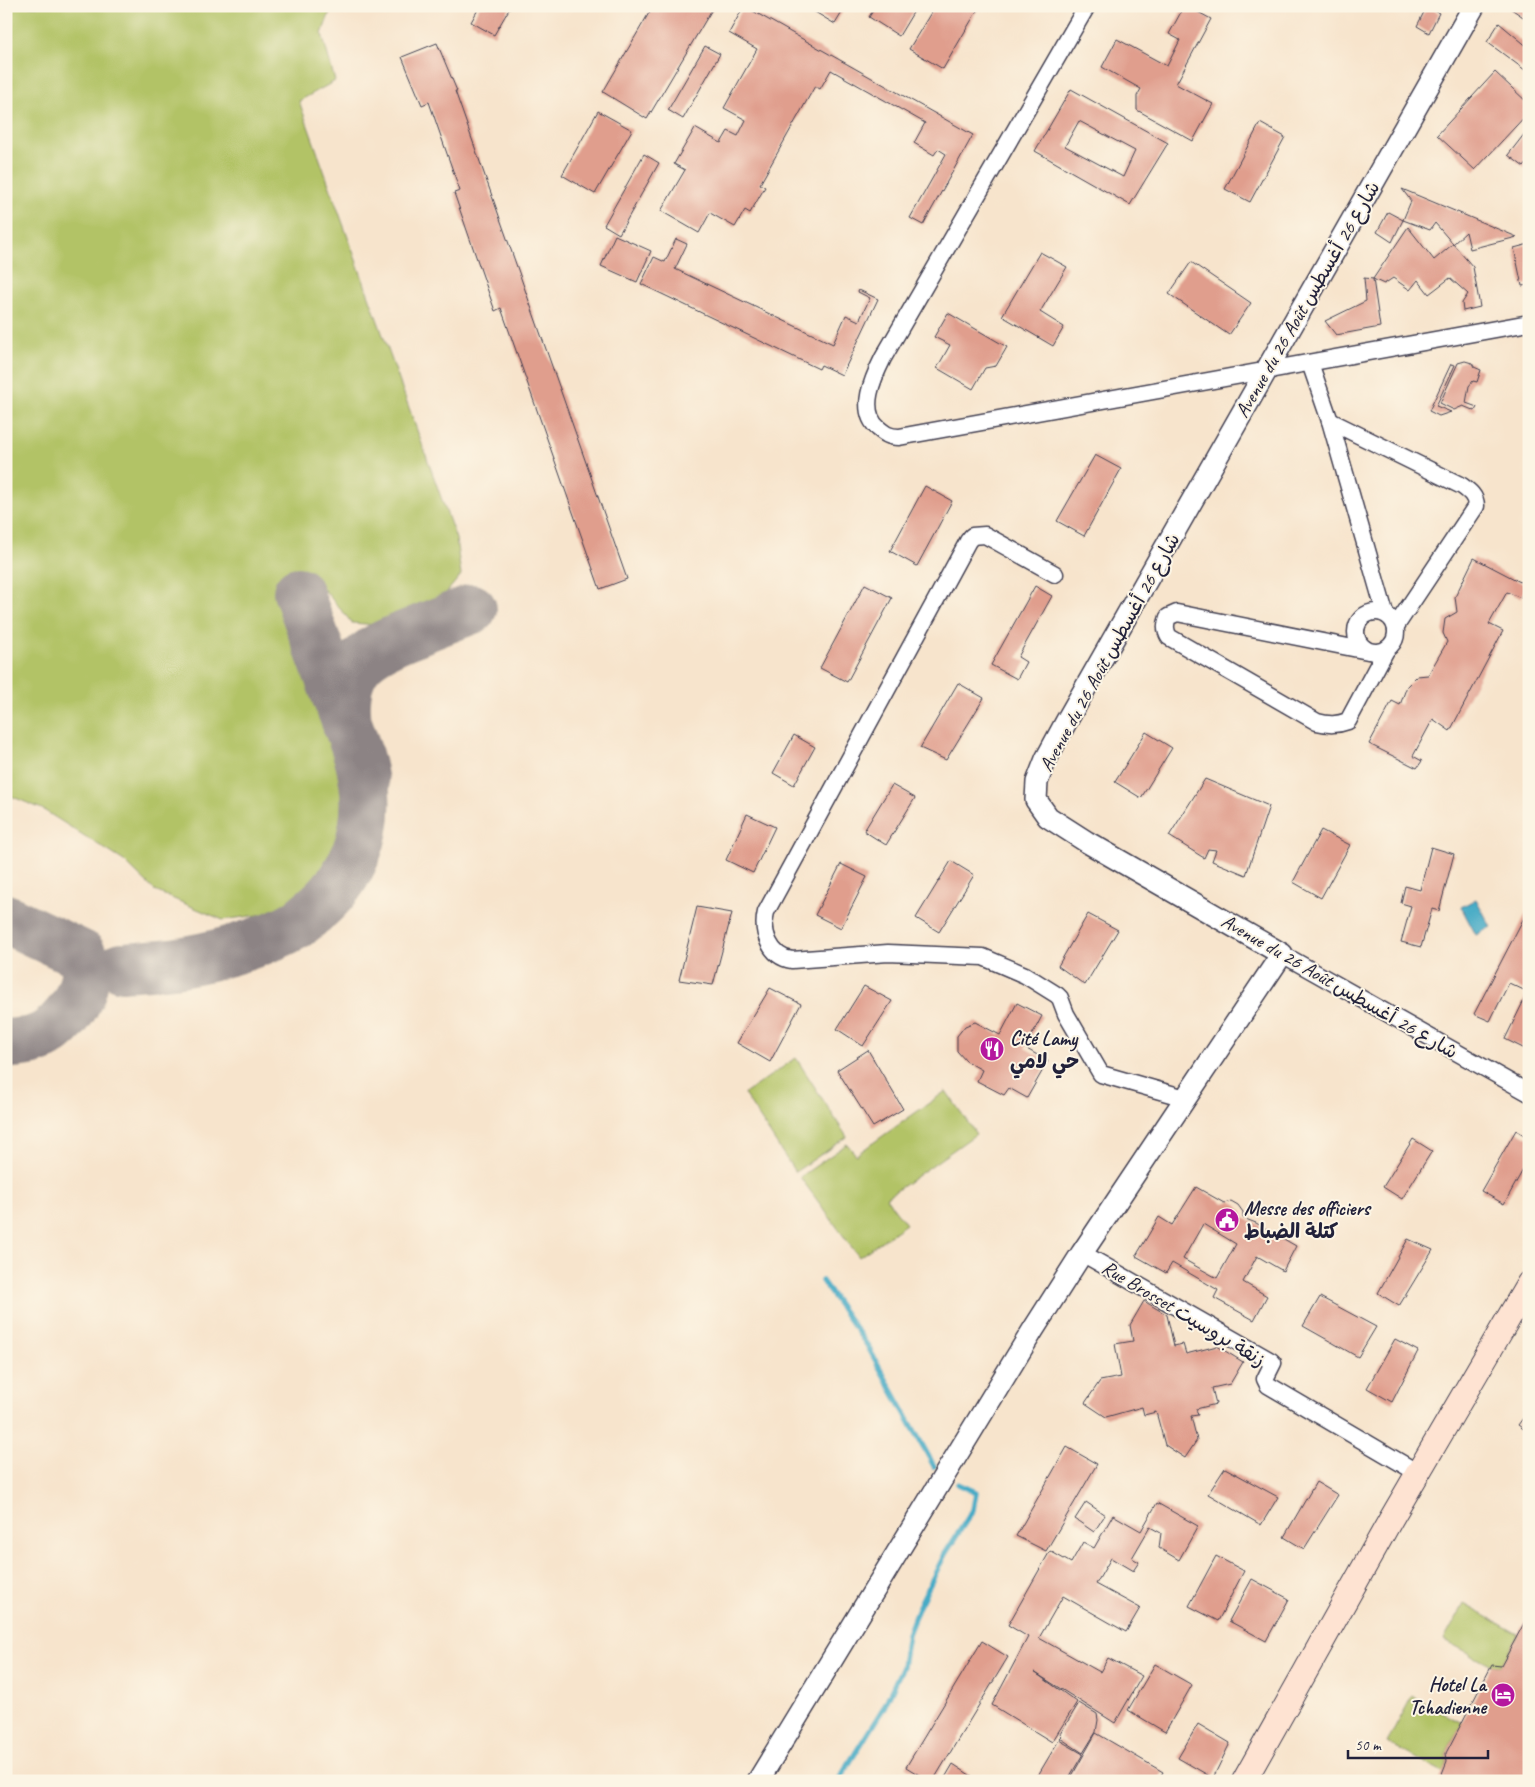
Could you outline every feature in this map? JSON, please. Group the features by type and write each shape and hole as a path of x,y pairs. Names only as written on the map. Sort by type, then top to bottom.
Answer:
{"main road":[{"path":"1244,1781 1418,1472 1529,1283"}],"street":[{"path":"1087,6 883,358 873,379 869,396 869,413 876,426 888,437 899,437 1529,323"},
{"name":"Avenue du 26 Août شارع 26 أغسطس","path":"1474,6 1046,759 1038,782 1036,800 1048,817 1087,842 1529,1093"},
{"path":"1310,363 1330,421 1384,613"},
{"path":"1330,421 1462,486 1470,492 1476,502 1476,506 1396,626"},
{"path":"1056,574 985,536 972,536 766,912 763,921 765,931 773,950 784,959 792,960 888,953 983,956 1025,975 1060,998 1066,1014 1101,1074 1185,1098"},
{"path":"1368,651 1361,646 1356,638 1356,628 1366,614 1375,611 1384,613 1392,618 1396,626 1393,644 1386,650 1348,721 1328,725 1317,722 1169,637 1166,631 1166,623 1168,617 1177,613 1368,651 1386,650"},
{"path":"758,1781 1032,1330 1282,954"},
{"name":"Rue Brosset زنقة بروسيت","path":"1082,1253 1271,1361 1273,1363 1265,1379 1268,1385 1418,1472"}],"green space":[{"path":"6,6 332,6 322,34 335,81 299,101 456,539 461,575 436,605 391,626 352,623 321,586 281,597 336,745 346,811 334,867 286,911 223,920 155,891 124,861 42,809 6,794"},
{"path":"796,1058 847,1137 795,1172 744,1094"},
{"path":"946,1091 976,1134 886,1198 906,1224 859,1257 800,1177 847,1144 856,1155"},
{"path":"1464,1604 1518,1634 1501,1666 1492,1665 1444,1640"},
{"path":"1412,1696 1462,1723 1446,1753 1447,1761 1443,1772 1387,1743"}],"water":[{"path":"1476,899 1491,927 1476,935 1461,907"}],"building":[{"path":"480,6 511,6 494,35 471,22"},
{"path":"653,6 714,6 647,119 603,92"},
{"path":"744,6 973,135 923,225 910,218 946,154 938,149 934,155 914,143 925,123 831,70 820,89 815,86 760,184 765,187 750,213 745,210 735,227 710,213 699,233 661,211 685,170 674,164 695,128 721,143 728,131 738,136 746,120 724,108 757,49 729,33"},
{"path":"811,6 846,6 835,24 810,9"},
{"path":"876,6 917,6 899,36 869,17"},
{"path":"935,6 974,6 978,9 943,69 909,49"},
{"path":"1171,6 1187,6 1211,19 1176,84 1213,104 1193,141 1137,110 1137,96 1141,89 1102,67 1117,39 1167,66 1180,40 1169,34 1181,12"},
{"path":"1427,6 1439,13 1429,33 1417,26"},
{"path":"1507,6 1529,6 1529,21"},
{"path":"1499,23 1529,48 1529,73 1487,42"},
{"path":"437,43 457,91 455,91 627,579 600,589 501,308 495,311 454,193 460,191 429,102 422,105 402,57"},
{"path":"705,46 720,54 683,119 668,110"},
{"path":"1495,72 1529,104 1529,112 1475,170 1437,135"},
{"path":"1071,89 1168,143 1130,205 1035,151","holes":["1079,121 1135,151 1123,177 1065,146"]},
{"path":"598,111 632,130 595,194 562,175"},
{"path":"1260,123 1285,137 1250,202 1225,189"},
{"path":"1529,128 1529,161 1524,167 1508,155"},
{"path":"644,154 659,163 619,234 604,225"},
{"path":"1402,189 1517,237 1470,249 1466,232 1453,244 1435,223 1430,230 1403,220 1411,201"},
{"path":"1388,212 1403,220 1392,242 1377,232"},
{"path":"1408,227 1434,260 1453,244 1473,267 1480,307 1463,311 1462,303 1468,294 1450,278 1429,294 1418,280 1410,290 1393,278 1384,284 1373,279"},
{"path":"615,235 651,251 637,282 601,266"},
{"path":"676,239 687,244 675,269 833,344 846,315 859,321 870,298 858,292 859,290 878,299 842,375 821,365 819,369 641,284 654,257 665,262"},
{"path":"1529,244 1529,285 1522,286 1514,248"},
{"path":"1040,252 1067,267 1040,312 1064,327 1053,346 1002,316"},
{"path":"1191,262 1251,303 1229,335 1169,294"},
{"path":"1364,278 1373,279 1380,327 1336,335 1325,321 1366,301"},
{"path":"948,313 1007,347 996,366 985,368 973,389 937,368 950,345 934,337"},
{"path":"1465,361 1472,363 1474,367 1481,370 1477,382 1473,381 1469,386 1466,403 1477,407 1475,411 1463,406 1454,410 1440,403 1458,363"},
{"path":"1451,364 1455,365 1436,406 1451,412 1439,416 1429,411"},
{"path":"1095,455 1121,469 1084,536 1057,521"},
{"path":"925,486 952,501 917,566 890,551"},
{"path":"1474,558 1526,585 1521,598 1507,592 1489,624 1503,631 1450,731 1433,719 1413,756 1422,761 1417,768 1369,744 1392,701 1400,705 1407,686 1417,676 1428,675 1447,642 1443,633 1445,619 1457,612 1455,597"},
{"path":"865,584 892,598 847,682 820,668"},
{"path":"1035,586 1052,596 1018,657 1026,662 1017,679 991,665"},
{"path":"958,683 984,698 946,760 920,748"},
{"path":"1146,732 1172,748 1141,798 1115,782"},
{"path":"794,735 815,747 794,785 773,773"},
{"path":"1205,779 1269,806 1246,875 1212,861 1216,850 1208,849 1204,858 1169,836"},
{"path":"892,785 915,798 886,845 864,831"},
{"path":"747,814 775,827 753,873 726,860"},
{"path":"1321,830 1350,845 1321,898 1293,882"},
{"path":"1431,847 1454,854 1439,911 1432,909 1421,947 1401,942 1411,906 1401,903 1405,886 1420,890"},
{"path":"951,861 974,875 939,932 916,918"},
{"path":"841,864 867,877 841,928 815,915"},
{"path":"697,907 732,913 713,985 679,980"},
{"path":"1529,908 1529,1051 1505,1039 1528,992 1509,983 1490,1021 1474,1014"},
{"path":"1088,914 1118,930 1085,985 1058,966"},
{"path":"864,986 892,1001 863,1046 837,1029"},
{"path":"770,988 801,1004 770,1062 737,1043"},
{"name":"Cité Lamy حي لامي","path":"1017,1003 1042,1016 1025,1048 1048,1061 1027,1098 1009,1088 1004,1095 977,1081 982,1070 966,1061 957,1051 957,1036 965,1026 975,1022 1000,1035"},
{"path":"868,1050 903,1109 873,1127 837,1070"},
{"path":"1516,1130 1529,1138 1529,1159 1504,1204 1481,1191"},
{"path":"1413,1139 1432,1151 1402,1199 1383,1187"},
{"path":"1196,1187 1224,1203 1231,1201 1238,1205 1243,1212 1243,1218 1256,1223 1296,1246 1283,1271 1257,1256 1243,1282 1267,1296 1254,1320 1214,1298 1218,1290 1172,1263 1166,1273 1136,1256 1159,1217 1172,1225","holes":["1203,1224 1236,1244 1217,1278 1183,1259"]},
{"path":"1408,1239 1433,1250 1399,1306 1378,1293"},
{"path":"1320,1297 1376,1327 1358,1357 1303,1326"},
{"path":"1144,1301 1167,1315 1174,1346 1183,1344 1186,1354 1217,1346 1243,1362 1230,1384 1212,1388 1216,1404 1196,1409 1198,1415 1191,1416 1197,1440 1185,1458 1165,1445 1156,1412 1144,1415 1142,1407 1106,1417 1085,1403 1100,1381 1121,1377 1115,1344 1133,1341 1130,1325"},
{"path":"1395,1339 1418,1351 1392,1402 1367,1388"},
{"path":"1529,1410 1529,1433 1518,1425"},
{"path":"1067,1447 1097,1464 1046,1551 1016,1536"},
{"path":"1225,1468 1278,1497 1261,1525 1208,1494"},
{"path":"1316,1482 1338,1495 1304,1549 1284,1537"},
{"path":"1086,1502 1105,1515 1094,1532 1075,1519"},
{"path":"1157,1503 1198,1526 1179,1560 1159,1548 1161,1533 1150,1527 1132,1558 1139,1562 1133,1571 1111,1558 1096,1584 1140,1608 1126,1632 1063,1596 1039,1638 1100,1672 1108,1658 1142,1676 1115,1723 1034,1672 1077,1702 1052,1742 992,1705 1028,1637 1008,1625 1050,1551 1071,1563 1083,1542 1094,1548 1113,1515 1141,1531"},
{"path":"1216,1556 1244,1571 1218,1621 1189,1606"},
{"path":"1252,1579 1289,1599 1266,1641 1229,1621"},
{"name":"Hotel La Tchadienne","path":"1529,1614 1529,1781 1439,1781 1447,1761 1446,1753 1492,1665 1501,1666"},
{"path":"982,1641 1008,1657 933,1781 929,1781 906,1767"},
{"path":"1155,1664 1192,1685 1165,1732 1128,1710"},
{"path":"1079,1703 1097,1714 1098,1720 1096,1732 1083,1753 1060,1738 1062,1736 1060,1734"},
{"path":"1198,1724 1230,1743 1213,1778 1178,1758"},
{"path":"1096,1733 1163,1772 1158,1781 1069,1781"},
{"path":"1059,1740 1083,1754 1067,1781 1044,1781 1037,1777"},
{"path":"953,1764 979,1781 943,1781"}],"waterway":[{"path":"822,1281 867,1345 934,1466"},
{"path":"838,1781 884,1707 903,1666 908,1634 919,1606 945,1554 973,1510 976,1492 958,1484"}],"taxiway":[{"path":"122,967 173,963 202,958 274,936 301,921 326,899 338,886 356,854 361,838 365,801 360,761 298,592"},
{"path":"347,724 347,688 352,674 359,663 381,646 472,609"},
{"path":"6,919 82,955 85,966 81,992 67,1016 58,1026 48,1034 33,1040 6,1044"}],"place":[{"name":"Cité Lamy حي لامي","path":"992,1049"},
{"name":"Messe des officiers كتلة الضباط","path":"1227,1220"},
{"name":"Hotel La Tchadienne","path":"1503,1695"}]}
